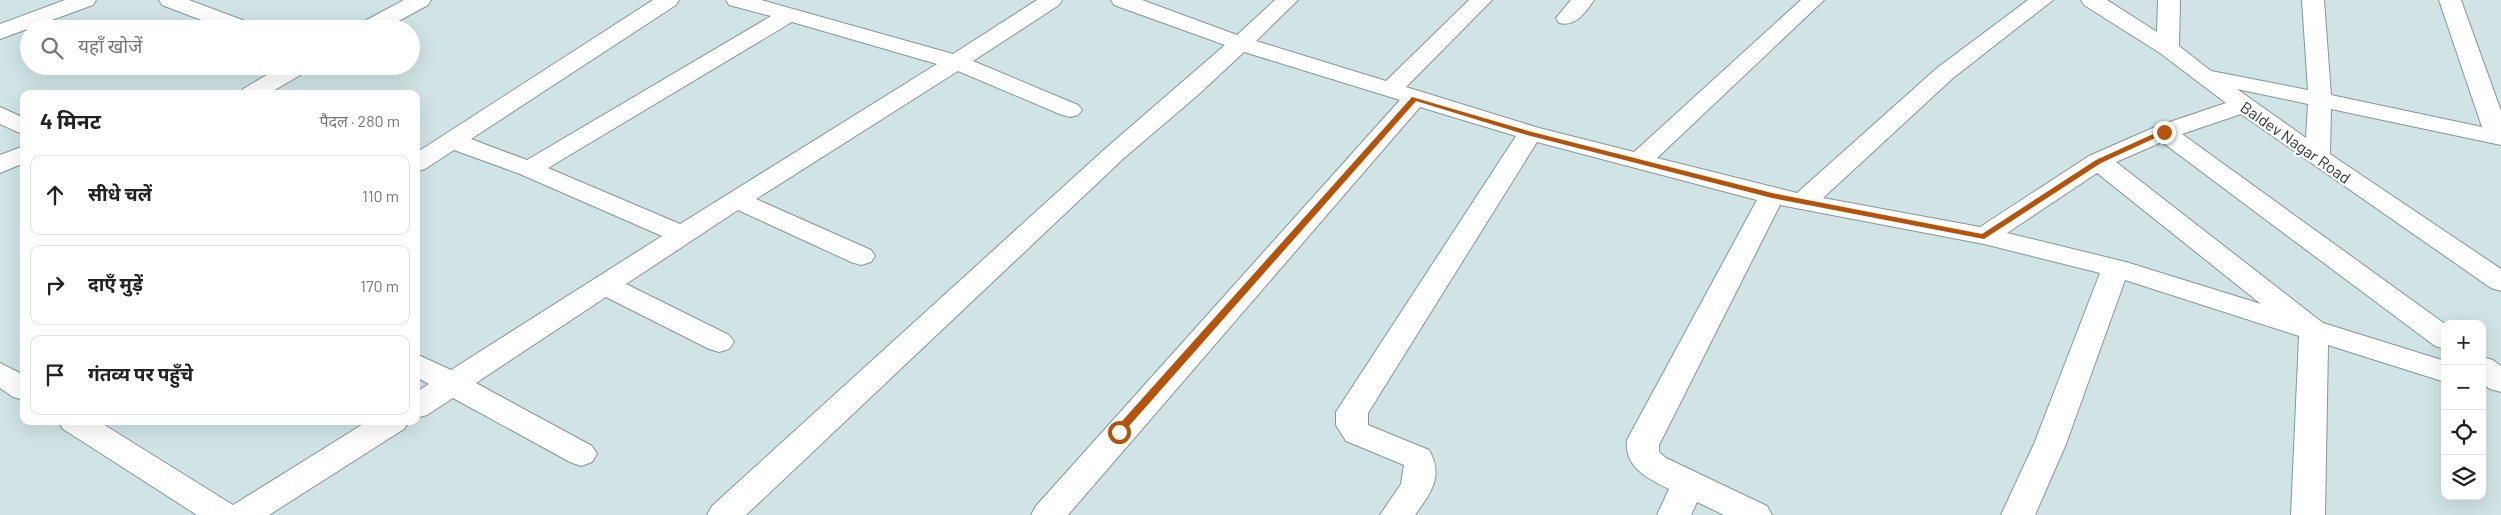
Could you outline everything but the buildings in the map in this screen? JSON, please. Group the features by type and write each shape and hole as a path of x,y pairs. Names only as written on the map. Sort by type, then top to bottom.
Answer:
{"street":[{"path":"32,20 85,0"},
{"path":"170,0 222,20"},
{"path":"383,20 420,0"},
{"path":"420,162 668,0"},
{"path":"737,0 956,62 1070,110"},
{"path":"420,405 1050,0"},
{"path":"1122,0 1239,42 1530,134 1772,196 1805,200 1984,236 2116,268 2441,371"},
{"path":"724,515 776,470 1115,153 1191,89 1239,42 1287,0"},
{"path":"1048,515 1481,0"},
{"path":"1567,18 1583,0"},
{"path":"1638,162 1813,0"},
{"path":"1805,200 1945,73 2042,0"},
{"name":"Baldev Nagar Road","path":"2092,0 2168,48 2199,74 2316,157 2501,282"},
{"path":"2168,0 2168,48"},
{"path":"2313,0 2320,100 2316,157"},
{"path":"2450,0 2499,137"},
{"path":"529,169 790,14"},
{"path":"0,32 20,24"},
{"path":"2199,74 2499,137"},
{"path":"258,90 284,75"},
{"path":"1984,236 2098,162 2164,132 2244,105"},
{"path":"0,114 20,126"},
{"path":"2164,132 2441,336"},
{"path":"1397,515 1422,476 1418,458 1357,433 1352,425 1352,412 1530,134"},
{"path":"453,141 529,169 683,235"},
{"path":"0,165 20,155"},
{"path":"2098,162 2314,331"},
{"path":"1755,515 1654,468 1644,458 1642,448 1643,440 1772,196"},
{"path":"736,200 861,256"},
{"path":"2018,515 2050,444 2116,268"},
{"path":"606,286 719,342"},
{"path":"2308,515 2314,331"},
{"path":"420,366 581,454"},
{"path":"2486,370 2501,381"},
{"path":"0,374 20,386"},
{"path":"2486,384 2501,389"},
{"path":"80,425 223,515"},
{"path":"242,515 387,425"},
{"path":"1674,515 1688,484"}],"route":[{"path":"1119,432 1414,99 1530,134 1772,196 1805,200 1984,236 2098,162 2164,132"}]}
